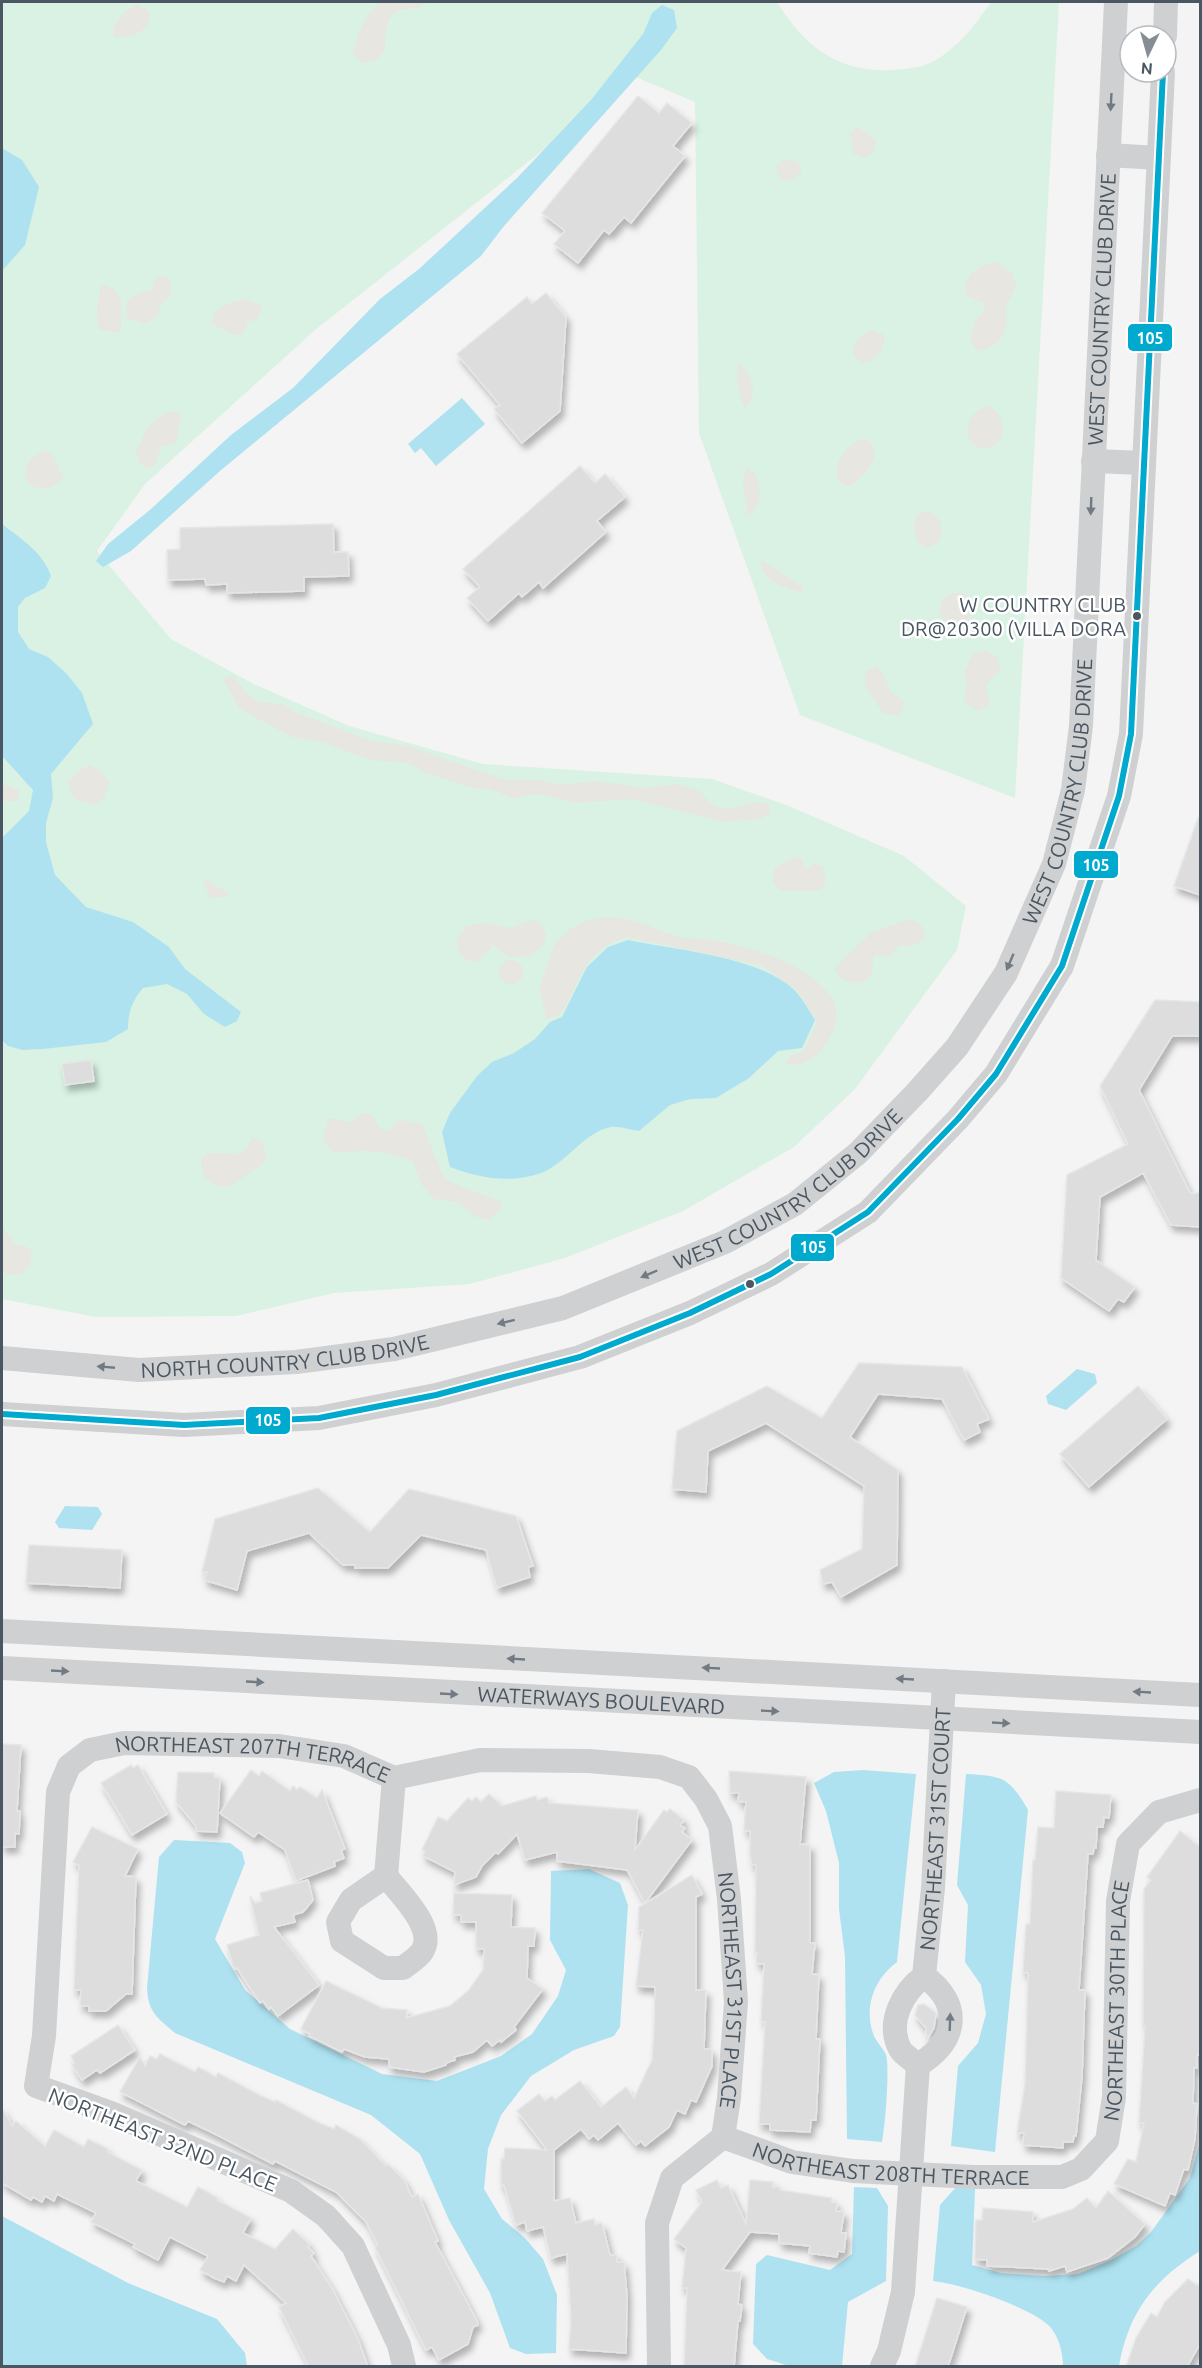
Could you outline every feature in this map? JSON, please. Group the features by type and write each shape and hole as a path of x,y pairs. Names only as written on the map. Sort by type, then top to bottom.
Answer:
{"street":[{"name":"WEST COUNTRY CLUB DRIVE","path":"563,1308 725,1242 795,1204 858,1153 957,1047 1006,973 1054,864 1073,790 1081,714 1116,2"},
{"path":"1165,24 1166,2"},
{"path":"2,1414 184,1425 320,1418 436,1395 580,1357 690,1313 771,1274 868,1212 958,1119 996,1074 1062,966 1119,796 1131,734 1162,84"},
{"path":"1108,155 1158,158"},
{"path":"1093,461 1144,463"},
{"name":"NORTH COUNTRY CLUB DRIVE","path":"2,1358 139,1370 296,1362 394,1349 563,1308"},
{"name":"WATERWAYS BOULEVARD","path":"2,1631 1200,1695"},
{"name":"WATERWAYS BOULEVARD","path":"2,1668 1200,1732"},
{"name":"NORTHEAST 31ST COURT","path":"924,1976 941,1988 950,2007 949,2036 936,2054 918,2065 900,2050 896,2033 898,2008 909,1988 924,1976 933,1888 944,1681"},
{"name":"NORTHEAST 207TH TERRACE","path":"69,1766 90,1750 124,1743 279,1746 344,1756 394,1778 480,1760 589,1761 660,1767 689,1777"},
{"name":"NORTHEAST 32ND PLACE","path":"69,1766 58,1792 44,2036 36,2086 111,2113 291,2191 326,2216 353,2246 399,2345 404,2367"},
{"name":"NORTHEAST 31ST PLACE","path":"659,2367 657,2223 672,2178 723,2137 729,2098 736,2002 729,1899 720,1826 706,1799 689,1777"},
{"path":"386,1876 394,1778"},
{"name":"NORTHEAST 30TH PLACE","path":"1062,2176 1082,2169 1107,2141 1114,2097 1118,1901 1128,1844 1159,1812 1200,1800"},
{"path":"882,2367 889,2351 903,2292 918,2065"},
{"name":"NORTHEAST 208TH TERRACE","path":"723,2137 792,2162 853,2171 911,2175 1062,2176"}],"green space":[{"path":"2,2 777,2 799,32 825,54 856,67 893,70 924,65 943,55 966,35 991,2 1059,2 1015,798 800,715 699,433 695,102 631,75 537,155 315,330 145,484 97,551 171,639 252,683 349,726 483,764 712,779 789,806 904,856 966,906 957,950 855,1089 794,1147 683,1211 565,1258 470,1284 334,1293 236,1316 96,1317 2,1299"}],"sand":[{"path":"381,2 427,2 419,8 409,8 395,13 390,18 386,31 385,50 376,60 362,63 353,53 366,18"},
{"path":"137,5 148,10 148,23 145,28 134,35 114,37 114,27 120,17 128,9"},
{"path":"858,127 876,140 874,152 864,158 852,153 853,144 849,134"},
{"path":"783,160 798,161 802,171 791,181 781,180 776,167"},
{"path":"997,262 1012,273 1016,286 1005,309 1006,323 1003,335 994,345 981,351 975,348 970,337 976,320 984,311 984,303 967,296 965,288 972,273 986,264"},
{"path":"165,276 170,280 171,294 160,306 158,316 144,324 128,318 126,306 128,301 136,295 152,290 156,278"},
{"path":"104,285 116,290 121,301 121,330 117,333 99,329 97,306 100,288"},
{"path":"247,299 260,305 262,309 257,319 248,322 243,334 234,335 212,324 212,318 219,309 229,303"},
{"path":"873,330 884,335 883,345 873,360 863,363 854,356 854,347 861,336"},
{"path":"739,362 751,379 753,391 750,402 745,408 738,385"},
{"path":"988,406 1000,418 1002,432 995,444 988,448 979,448 969,440 969,423 974,414"},
{"path":"166,412 175,412 181,416 176,443 161,446 155,466 146,468 139,462 136,452 149,425"},
{"path":"861,439 867,439 874,449 873,462 854,484 843,485 838,479 837,466 849,447"},
{"path":"43,451 52,453 63,478 55,485 46,488 36,487 27,482 25,470 31,459"},
{"path":"746,468 755,473 760,491 756,507 748,516 743,484"},
{"path":"928,510 940,521 942,532 939,542 926,548 916,540 914,523 918,514"},
{"path":"762,560 804,588 802,592 781,586 769,578 764,573"},
{"path":"956,593 967,598 972,609 967,620 956,625 945,620 940,609 945,598"},
{"path":"986,650 997,657 1001,669 986,685 990,705 977,711 964,701 967,683 964,673 973,654"},
{"path":"876,666 882,671 890,691 904,702 899,716 883,713 865,685 866,671"},
{"path":"233,675 247,694 259,702 283,704 297,713 372,741 405,745 506,780 540,780 563,785 595,781 644,788 679,784 700,791 709,802 719,807 733,809 754,802 769,804 770,814 760,819 724,822 632,799 577,803 536,794 513,798 490,789 472,788 424,772 408,763 370,760 322,742 292,737 239,708 223,679"},
{"path":"89,765 102,772 109,783 104,798 94,805 74,799 68,782 75,774"},
{"path":"2,784 20,791 17,801 2,801"},
{"path":"797,856 803,861 805,870 814,864 822,866 826,880 822,889 781,891 776,886 773,878 775,868"},
{"path":"202,877 228,893 228,896 210,898"},
{"path":"606,917 636,922 680,937 708,939 744,947 792,965 820,984 831,996 836,1006 833,1031 827,1043 808,1061 797,1065 785,1063 790,1056 804,1051 817,1023 799,992 763,966 627,937 611,943 591,959 560,1015 546,1019 540,986 554,945 569,930 585,921"},
{"path":"909,919 922,927 925,936 916,944 899,946 889,957 876,955 873,957 872,975 863,983 847,981 835,970 870,933"},
{"path":"531,920 540,922 546,934 544,944 531,956 509,957 493,945 477,962 469,961 459,953 457,939 466,926 487,923 511,928"},
{"path":"511,960 516,961 522,967 522,977 516,983 511,984 506,983 500,977 499,972 500,967 506,961"},
{"path":"366,1113 372,1115 378,1126 385,1131 389,1131 399,1120 422,1124 442,1174 450,1182 502,1202 500,1210 488,1220 477,1217 456,1202 434,1199 422,1185 413,1162 394,1155 375,1152 335,1153 325,1143 323,1137 329,1118 351,1122"},
{"path":"253,1138 262,1141 266,1153 264,1163 229,1187 214,1185 205,1178 201,1164 203,1157 208,1153 238,1154 243,1152"},
{"path":"2,1227 15,1245 25,1246 32,1251 30,1265 21,1274 9,1275 2,1271"}],"water":[{"path":"662,5 674,10 677,28 661,50 504,226 481,256 220,471 131,551 103,567 96,561 108,544 151,509 231,435 293,388 380,299 419,269 517,178 591,100 643,34 652,13"},
{"path":"2,148 22,160 39,187 25,245 2,271"},
{"path":"462,398 485,424 436,466 421,448 415,453 408,444"},
{"path":"2,524 37,553 51,576 45,588 25,598 18,607 18,632 29,649 48,657 66,673 82,693 93,724 51,774 53,798 46,823 46,842 55,875 86,907 133,922 169,947 185,969 241,1012 237,1021 225,1027 204,1014 187,994 167,984 143,988 131,1007 128,1029 106,1042 23,1050 8,1046 2,1040 2,838 29,811 33,790 2,756"},
{"path":"628,940 742,963 782,981 797,993 815,1020 802,1048 778,1051 749,1078 716,1098 690,1099 670,1105 639,1131 614,1127 601,1130 541,1173 507,1179 472,1174 450,1167 442,1132 450,1113 477,1076 492,1062 514,1053 535,1039 550,1022 562,1017 587,967 608,947"},
{"path":"1077,1369 1095,1374 1097,1383 1066,1410 1048,1404 1046,1396"},
{"path":"65,1506 98,1507 102,1514 92,1530 59,1528 55,1522"},
{"path":"863,1770 916,1774 897,1962 882,1977 870,2005 871,2025 875,2039 885,2053 887,2061 887,2098 882,2142 847,2139 845,1957 839,1909 839,1863 826,1811 814,1783 834,1772"},
{"path":"966,1774 1004,1780 1016,1791 1028,1810 995,2152 951,2146 958,2066 978,2043 986,2014 981,1985 965,1962 968,1905 957,1885"},
{"path":"174,1840 230,1843 242,1852 245,1863 215,1939 245,1990 290,2029 382,2074 437,2081 501,2056 532,2034 558,1996 566,1970 550,1940 551,1871 589,1869 620,1883 628,1905 620,2027 614,2036 574,2050 531,2076 501,2115 488,2149 484,2189 502,2219 524,2237 543,2259 557,2295 556,2353 526,2354 510,2348 490,2293 449,2220 420,2154 371,2115 175,2033 155,2014 149,2003 147,1988 159,1857"},
{"path":"1200,2142 1200,2251 1169,2273 1146,2299 1129,2329 1119,2366 1063,2366 1057,2338 1051,2328 1037,2317 993,2297 960,2286 933,2281 940,2205 956,2187 975,2189 972,2265 1001,2273 1044,2276 1078,2274 1136,2246 1151,2232 1190,2178"},
{"path":"854,2187 877,2188 888,2206 886,2281 848,2302 842,2366 789,2366 767,2359 753,2344 756,2264 767,2255 830,2270 852,2254"},
{"path":"2,2216 128,2283 217,2319 245,2353 247,2366 2,2366"}],"building":[{"path":"638,96 659,113 667,103 692,123 673,146 685,156 631,223 624,217 609,234 604,230 578,263 554,244 565,231 542,213"},
{"path":"546,293 566,317 560,411 522,443 494,409 500,405 457,354 527,297 532,304"},
{"path":"580,466 595,483 605,474 625,497 597,521 606,532 543,588 539,582 522,597 519,593 488,621 467,598 480,587 463,569"},
{"path":"333,524 334,552 348,552 349,576 304,577 304,591 227,593 227,584 206,585 205,579 168,580 167,550 180,549 180,528"},
{"path":"1198,818 1200,818 1200,895 1174,886"},
{"path":"1155,1000 1200,1002 1200,1036 1172,1036 1139,1090 1190,1193 1200,1193 1200,1227 1171,1225 1143,1173 1100,1197 1096,1260 1135,1287 1124,1302 1118,1299 1109,1311 1061,1278 1067,1175 1128,1144 1100,1086"},
{"path":"91,1060 94,1081 65,1085 62,1064"},
{"path":"859,1363 962,1367 989,1419 977,1424 980,1432 964,1440 942,1399 878,1394 850,1437 898,1470 897,1565 841,1597 832,1582 823,1584 820,1570 862,1549 864,1486 766,1423 708,1451 706,1492 672,1489 677,1431 767,1386 822,1418"},
{"path":"1138,1386 1167,1419 1089,1487 1060,1454"},
{"path":"318,1488 370,1532 409,1489 516,1516 533,1566 528,1567 530,1577 497,1588 486,1550 421,1535 388,1568 355,1568 355,1565 343,1565 309,1533 247,1551 237,1590 204,1580 207,1572 202,1572 215,1519"},
{"path":"29,1545 122,1550 120,1588 26,1583"},
{"path":"2,1744 21,1745 17,1811 20,1811 19,1834 15,1834 15,1847 2,1847"},
{"path":"131,1765 133,1768 138,1765 167,1814 132,1835 101,1783"},
{"path":"251,1770 259,1776 262,1771 290,1791 293,1786 297,1790 300,1787 317,1798 322,1790 345,1849 341,1850 344,1858 334,1862 335,1866 296,1881 285,1850 258,1832 254,1837 220,1813"},
{"path":"729,1771 806,1777 800,1844 810,1845 810,1943 815,1943 812,1974 819,1975 816,2039 820,2039 816,2120 811,2120 810,2132 770,2130 770,2124 759,2124 765,2022 761,2022 764,1964 756,1963 757,1953 755,1953 756,1865 752,1865 750,1855 750,1831 744,1830 746,1802 738,1801 739,1793 730,1793"},
{"path":"178,1772 214,1773 214,1777 220,1778 217,1832 196,1831 196,1826 176,1802"},
{"path":"1056,1791 1111,1795 1109,1818 1104,1817 1103,1827 1097,1827 1096,1848 1093,1854 1088,1854 1079,1990 1085,1990 1082,2077 1076,2136 1073,2142 1063,2142 1063,2148 1023,2145 1024,2133 1017,2133 1025,2084 1028,1973 1023,1972 1026,1924 1030,1924 1033,1860 1035,1860 1038,1827 1054,1828"},
{"path":"489,1794 502,1806 536,1796 537,1800 547,1797 549,1803 638,1810 635,1850 664,1810 667,1812 670,1809 684,1820 680,1825 685,1828 682,1832 692,1840 645,1903 627,1870 557,1861 557,1852 525,1860 517,1834 498,1854 496,1852 482,1866 476,1877 454,1885 455,1872 423,1856 425,1851 422,1850 438,1817 447,1821 468,1798 472,1801 476,1797 481,1802"},
{"path":"92,1827 138,1849 125,1876 136,1877 132,1994 126,1994 106,2011 89,2011 89,2006 80,2006 81,1990 74,1990 79,1865 73,1862"},
{"path":"1180,1831 1200,1847 1200,2055 1197,2055 1197,2068 1194,2068 1193,2103 1197,2104 1195,2139 1188,2170 1184,2169 1175,2195 1170,2193 1165,2206 1114,2184 1128,2159 1136,2162 1144,2123 1139,2123 1145,2026 1143,2026 1144,1889 1151,1880 1147,1877"},
{"path":"692,1875 702,1894 696,1897 696,1990 706,1990 704,2049 712,2049 712,2066 696,2102 691,2100 685,2114 677,2110 669,2127 645,2146 641,2141 636,2145 618,2123 598,2140 594,2135 589,2139 581,2129 554,2150 554,2201 570,2198 576,2223 594,2219 595,2225 602,2223 610,2255 617,2255 617,2262 624,2262 627,2296 626,2353 569,2349 571,2317 567,2254 551,2258 543,2227 527,2231 525,2222 516,2225 504,2185 501,2185 501,2159 504,2159 505,2148 547,2150 517,2111 539,2094 545,2101 552,2096 555,2100 580,2081 601,2107 626,2087 634,2098 652,2060 654,2029 655,1987 636,1986 643,1930 638,1930 639,1907"},
{"path":"308,1880 313,1900 303,1912 293,1915 295,1922 274,1927 319,1985 278,2016 263,2001 260,2003 237,1968 234,1969 227,1945 259,1935 250,1896 255,1903 262,1901 260,1893"},
{"path":"454,1893 512,1895 511,1927 535,1928 534,1946 528,1946 527,1978 543,1989 514,2027 516,2030 501,2042 500,2040 492,2046 487,2040 473,2052 454,2057 455,2060 446,2065 424,2072 389,2067 389,2059 365,2057 344,2049 342,2052 309,2036 310,2034 301,2029 326,1981 382,2008 407,2010 406,2018 450,2006 469,1990 483,1970 484,1949 476,1948 476,1922 461,1922 461,1915 453,1915"},
{"path":"924,2004 936,2013 934,2028 927,2039 926,2028 915,2015 918,2005"},
{"path":"118,2025 135,2050 100,2073 97,2070 82,2080 72,2065 75,2063 71,2056"},
{"path":"160,2054 195,2072 198,2067 216,2077 218,2073 259,2095 275,2102 276,2100 334,2129 336,2125 360,2139 386,2166 388,2164 404,2180 412,2197 418,2194 438,2241 435,2242 477,2321 478,2325 473,2327 468,2344 439,2360 432,2347 426,2350 375,2247 378,2245 366,2222 336,2192 275,2161 273,2164 188,2121 185,2125 120,2092 140,2057 145,2066 150,2056 157,2059"},
{"path":"2,2108 12,2126 16,2121 45,2146 54,2130 84,2147 88,2139 108,2149 107,2152 142,2170 136,2181 187,2207 198,2187 251,2218 243,2233 275,2249 293,2229 310,2245 308,2247 314,2253 311,2256 333,2290 358,2339 368,2367 309,2367 279,2307 286,2303 244,2265 236,2281 227,2276 224,2282 200,2270 208,2256 170,2237 158,2260 133,2247 135,2244 91,2222 96,2213 57,2194 54,2201 45,2196 42,2202 33,2197 31,2200 2,2183"},
{"path":"717,2180 721,2188 728,2185 746,2224 750,2180 773,2182 773,2187 780,2187 780,2190 832,2198 831,2202 837,2203 836,2211 844,2212 841,2233 846,2233 844,2252 838,2251 837,2257 809,2253 810,2246 779,2243 779,2234 750,2232 722,2270 741,2272 738,2304 742,2305 740,2321 738,2321 734,2367 684,2367 687,2288 682,2288 686,2248 674,2239 702,2202 696,2190"},
{"path":"1108,2191 1145,2224 1135,2237 1108,2258 1067,2272 1065,2266 1049,2271 1048,2269 987,2266 987,2260 975,2259 976,2220 982,2220 983,2208 1033,2212 1033,2222 1073,2209 1087,2198 1096,2208"},
{"path":"1188,2279 1200,2287 1200,2344 1187,2367 1126,2367 1136,2338 1151,2313 1157,2317 1165,2302"},
{"path":"937,2298 967,2307 948,2367 915,2367"}],"transit line":[{"name":"105","path":"2,1414 184,1425 319,1418 436,1395 580,1357 690,1313 771,1274 868,1212 958,1119 996,1074 1062,966 1119,796 1131,734 1162,84"}],"place":[{"name":"W COUNTRY CLUB DR@20300 (VILLA DORA","path":"1137,616"}]}
